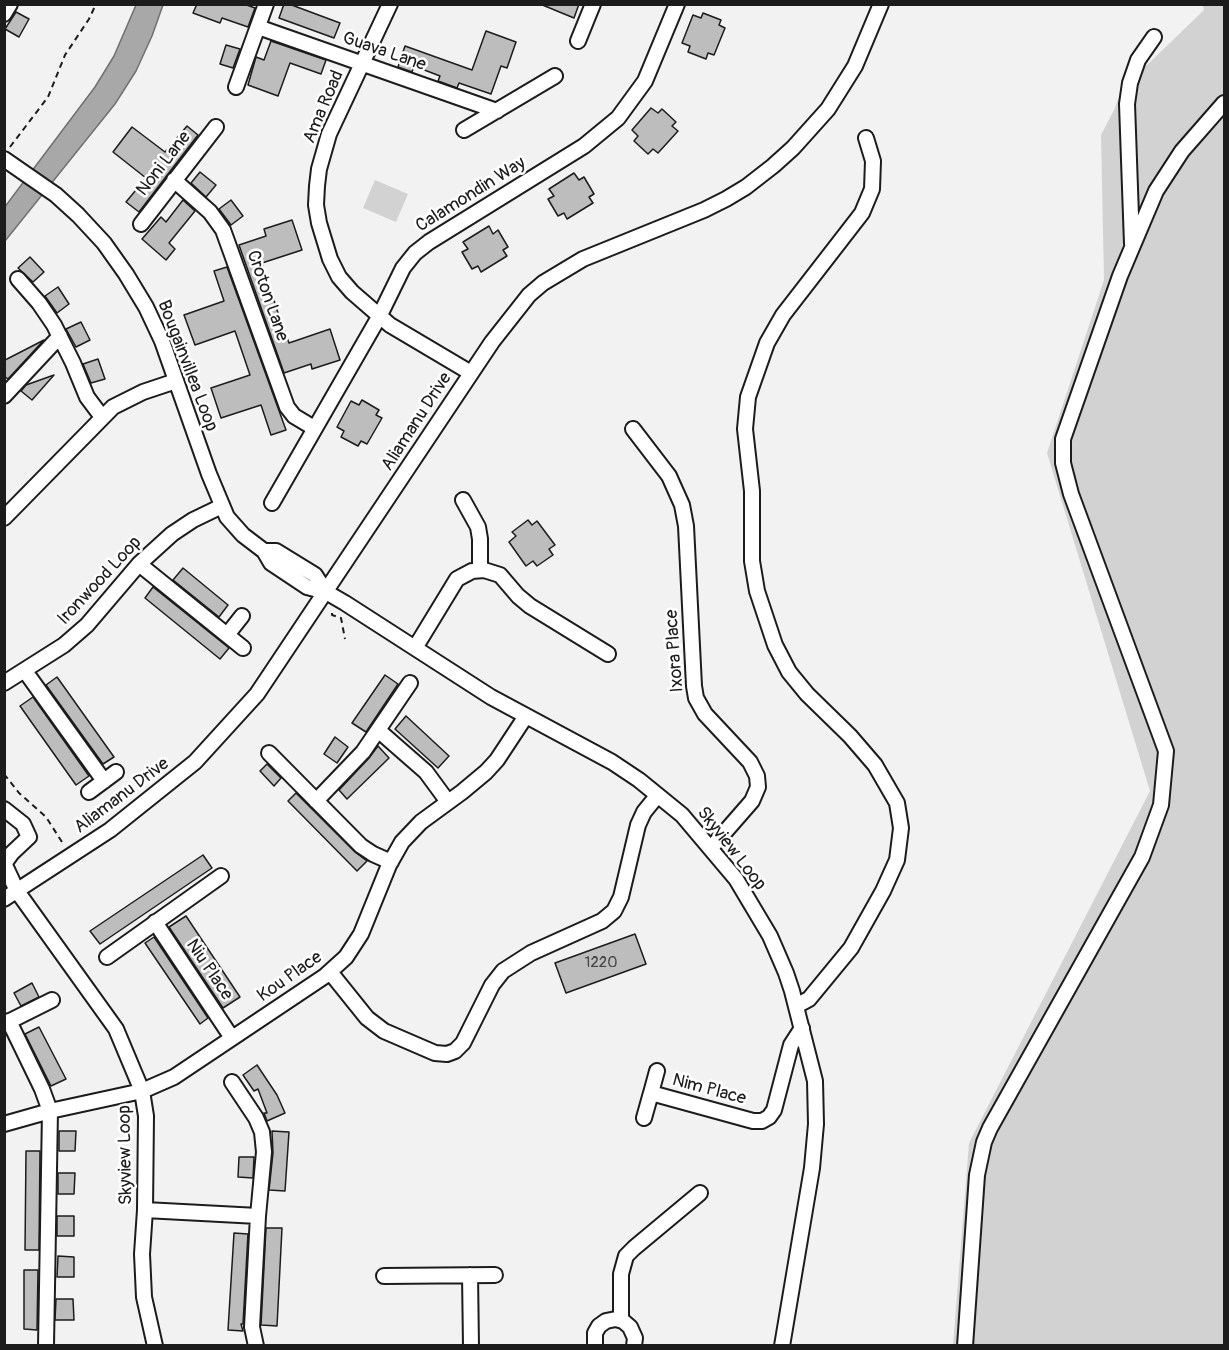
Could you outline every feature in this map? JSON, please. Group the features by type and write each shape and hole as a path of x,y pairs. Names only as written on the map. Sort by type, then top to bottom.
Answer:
{"street":[{"path":"4,14 10,4"},
{"path":"236,87 266,4"},
{"name":"Ama Road","path":"390,4 329,134 319,169 316,205 324,243 339,277 379,317 471,373"},
{"path":"579,41 593,4"},
{"name":"Calamondin Way","path":"272,503 379,317 403,268 415,253 429,242 584,146 618,118 645,81 677,4"},
{"name":"Aliamanu Drive","path":"4,899 110,830 195,762 257,694 503,326 529,295 543,283 583,259 704,210 746,187 793,148 828,109 855,66 881,4"},
{"name":"Guava Lane","path":"258,27 497,111"},
{"path":"1132,247 1127,104 1130,83 1138,60 1154,37"},
{"path":"464,130 555,75"},
{"path":"965,1346 977,1175 984,1142 1142,857 1161,805 1166,751 1071,494 1063,463 1063,439 1120,276 1156,190 1182,151 1224,104"},
{"name":"Noni Lane","path":"141,224 216,127"},
{"path":"796,1005 809,999 851,948 883,891 897,860 901,828 897,803 875,765 850,736 807,694 789,672 775,645 757,591 752,561 752,491 745,429 748,397 767,343 783,315 862,213 872,189 873,161 866,138"},
{"name":"Bougainvillea Loop","path":"6,155 78,215 104,243 126,274 146,307 162,341 222,506 235,526 264,551 271,562 307,587 326,592"},
{"name":"Croton Lane","path":"174,180 202,203 223,230 287,407 294,416 315,428"},
{"path":"18,279 39,303 60,336 87,397 102,417"},
{"path":"4,396 60,336"},
{"path":"4,518 114,407 131,397 176,381"},
{"name":"Ixora Place","path":"633,429 669,476 682,505 686,526 696,698 705,714 750,762 757,776 758,787 752,801 711,848"},
{"path":"463,500 473,515 479,533 480,570"},
{"name":"Ironwood Loop","path":"4,683 64,645 87,625 139,564 171,534 222,506"},
{"path":"139,564 243,648"},
{"path":"415,648 457,579 468,573 489,570 500,575 530,606 608,654"},
{"name":"Skyview Loop","path":"326,592 491,697 612,762 639,780 682,815 736,879 759,916 786,973 815,1081 816,1124 812,1168 782,1346"},
{"path":"227,635 242,616"},
{"path":"25,671 104,781"},
{"path":"316,801 363,752 410,682"},
{"name":"Kou Place","path":"4,1124 50,1111 142,1091 174,1077 330,972 346,957 361,934 391,862 411,831 486,772 497,760 526,716"},
{"path":"378,730 431,778 448,802"},
{"path":"269,753 361,846 372,854 391,862"},
{"path":"88,792 116,772"},
{"path":"330,972 367,1018 384,1031 435,1053 447,1054 455,1051 464,1040 492,985 503,970 531,953 602,921 614,911 621,897 638,825 657,796"},
{"path":"5,864 12,853 29,837 23,824 8,815"},
{"name":"Skyview Loop","path":"5,864 17,891 116,1029 142,1091 147,1116 142,1254 144,1297 155,1346"},
{"path":"107,957 221,876"},
{"name":"Niu Place","path":"156,922 232,1038"},
{"path":"46,1346 50,1111 42,1089 7,1023 52,1000"},
{"name":"Nim Place","path":"651,1094 753,1121 766,1120 774,1110 791,1045 802,1028"},
{"name":"Nim Place","path":"644,1118 657,1071"},
{"path":"232,1082 256,1118 262,1132 264,1152 252,1327 256,1346"},
{"path":"621,1320 621,1274 626,1256 700,1193"},
{"path":"145,1210 258,1216"},
{"path":"470,1275 471,1346"},
{"path":"384,1276 495,1275"},
{"path":"595,1346 595,1333 600,1325 611,1319 621,1320 632,1329 635,1338 634,1346"}],"path":[{"path":"6,155 48,97 64,55 89,19 96,4"},
{"path":"332,613 341,618 345,639"},
{"path":"4,774 19,793 45,817 62,842"}],"shaded area":[{"path":"136,5 163,5 136,71 115,104 5,241 4,208 95,87 114,56"},
{"path":"1203,5 1224,5 1224,1345 953,1346 969,1143 1150,791 1047,453 1104,280 1101,135 1114,110 1134,57 1147,65 1204,10"},
{"path":"375,180 408,194 396,222 363,208"}],"building":[{"path":"197,4 244,4 255,8 248,27 222,18 220,23 193,13"},
{"path":"284,4 340,23 334,38 279,18"},
{"path":"540,4 579,4 574,18"},
{"path":"16,12 29,19 19,37 5,29"},
{"path":"703,13 721,20 719,25 725,28 714,55 708,53 706,59 688,52 690,46 682,43 693,15 701,18"},
{"path":"486,31 516,42 507,68 501,66 491,94 459,83 457,88 438,81 440,76 414,66 412,72 398,67 405,46 472,70"},
{"path":"271,41 326,60 321,74 290,63 278,96 248,85 256,57 264,60"},
{"path":"226,45 240,49 233,68 220,64"},
{"path":"651,108 658,113 662,109 676,122 672,126 678,131 658,153 653,149 648,154 634,141 638,136 632,130"},
{"path":"187,126 198,135 139,212 126,202 146,178 113,152 132,127 165,152"},
{"path":"200,172 216,185 206,197 191,183"},
{"path":"574,173 579,180 584,177 594,194 589,197 593,203 567,219 564,213 558,216 548,199 554,196 549,189"},
{"path":"183,200 195,211 169,243 175,249 166,260 142,239 161,217 166,222"},
{"path":"231,200 243,216 231,225 219,209"},
{"path":"292,220 302,250 262,263 278,313 289,343 330,329 340,360 312,369 311,364 284,373 239,245 266,236 264,229"},
{"path":"489,226 493,234 498,230 508,247 503,250 507,256 481,272 478,266 472,269 462,252 468,249 463,242"},
{"path":"30,257 44,272 33,282 18,268"},
{"path":"227,267 286,430 271,435 261,405 221,418 211,388 250,375 235,331 195,345 184,315 224,301 214,271"},
{"path":"58,287 69,304 57,313 45,296"},
{"path":"81,322 90,340 76,347 66,329"},
{"path":"44,340 8,379 4,376 4,361"},
{"path":"98,359 105,379 91,383 83,364"},
{"path":"54,375 32,400 21,391 26,385"},
{"path":"362,400 379,410 376,415 382,418 367,444 361,441 358,446 341,437 344,431 337,427 351,401 359,405"},
{"path":"528,520 532,525 537,521 555,545 549,549 553,555 537,566 533,561 526,566 509,542 516,536 512,532"},
{"path":"183,568 228,605 219,617 173,580"},
{"path":"153,587 229,648 220,659 145,598"},
{"path":"385,675 398,684 366,732 352,723"},
{"path":"57,677 114,757 103,764 46,685"},
{"path":"33,697 89,776 76,785 20,706"},
{"path":"406,716 449,756 438,768 395,729"},
{"path":"335,737 348,747 337,763 324,754"},
{"path":"378,746 389,758 347,799 339,790"},
{"path":"267,764 281,778 274,786 260,771"},
{"path":"296,793 355,852 367,861 357,871 288,801"},
{"path":"203,855 212,868 100,944 90,931"},
{"path":"186,916 240,997 223,1008 169,927"},
{"path":"635,934 646,964 566,993 555,963"},
{"path":"154,937 208,1018 200,1024 145,943"},
{"path":"32,983 39,997 21,1006 14,993"},
{"path":"39,1027 66,1079 51,1086 25,1034"},
{"path":"257,1065 277,1095 285,1113 267,1121 264,1113 267,1113 258,1089 254,1091 243,1075"},
{"path":"59,1131 76,1131 75,1151 59,1151"},
{"path":"272,1131 289,1132 285,1191 269,1190 273,1153"},
{"path":"26,1151 40,1151 39,1250 25,1250"},
{"path":"239,1157 254,1157 253,1178 238,1177"},
{"path":"58,1173 75,1173 74,1194 58,1194"},
{"path":"57,1216 74,1216 74,1236 57,1236"},
{"path":"266,1228 282,1228 277,1326 261,1325"},
{"path":"234,1233 248,1234 243,1324 241,1324 243,1331 228,1330"},
{"path":"58,1256 74,1257 74,1277 57,1277"},
{"path":"24,1270 38,1270 37,1330 24,1329"},
{"path":"56,1299 73,1299 74,1320 55,1320"}]}
